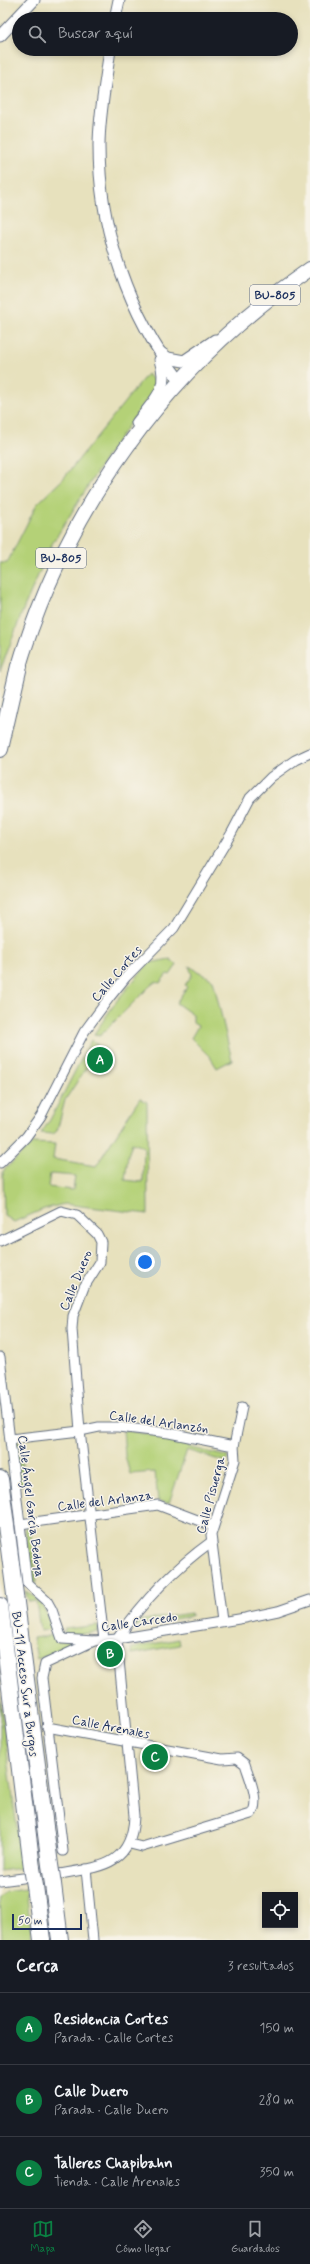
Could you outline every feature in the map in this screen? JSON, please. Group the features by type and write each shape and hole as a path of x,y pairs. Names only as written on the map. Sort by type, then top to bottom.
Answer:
{"highway":[{"path":"0,720 19,666"},
{"path":"0,749 19,666"},
{"name":"BU-11 Acceso Sur a Burgos","path":"0,1479 54,1874 60,1940"},
{"name":"BU-11 Acceso Sur a Burgos","path":"0,1606 30,1878 42,1940"}],"main road":[{"name":"BU-805","path":"0,730 34,620 54,572 79,523 119,457 158,405 180,381 242,322 310,269"}],"street":[{"path":"23,12 34,0"},
{"path":"116,12 119,0"},
{"path":"0,36 12,23"},
{"path":"109,56 101,120 100,163 106,214 119,265 136,310 156,348 165,373 162,389 133,429 119,457"},
{"path":"156,348 168,358 184,361 242,322"},
{"path":"156,348 180,381"},
{"name":"Calle Cortes","path":"0,1163 26,1137 38,1121 82,1037 109,998 126,976 174,928 224,845 250,798 271,776 295,760 310,753"},
{"name":"Calle Duero","path":"0,1241 60,1211 77,1215 100,1238 102,1249 100,1262 84,1287 75,1311 72,1329 99,1640"},
{"name":"Calle Ángel García Bedoya","path":"0,1357 27,1583 47,1601 52,1610 60,1637 67,1641 99,1640"},
{"name":"Calle Pisuerga","path":"222,1621 211,1542 213,1526 235,1460 234,1446 242,1407"},
{"name":"Calle del Arlanzón","path":"10,1439 118,1426 169,1433 234,1446"},
{"name":"Calle del Arlanza","path":"20,1524 89,1516 158,1505 213,1526"},
{"name":"Calle Pisuerga","path":"117,1639 157,1591 193,1555 211,1542"},
{"name":"Calle Carcedo","path":"47,1727 42,1678 43,1668 49,1661 99,1640 117,1639 245,1618 278,1611 310,1600"},
{"path":"54,1874 86,1869 113,1861 123,1854 130,1844 134,1830 128,1742 117,1639"},
{"path":"47,1727 63,1851"},
{"name":"Calle Arenales","path":"47,1727 222,1759 237,1758 245,1764 255,1800 254,1810 251,1814 142,1847 130,1844"},
{"path":"86,1869 93,1940"},
{"path":"2,1882 30,1878"}],"green space":[{"path":"147,374 158,384 108,454 52,544 25,605 0,671 0,563 7,563 37,504 63,479"},
{"path":"170,959 177,965 170,975 167,974 160,983 155,982 150,986 101,1035 94,1034 118,999 149,963"},
{"path":"189,966 213,980 232,1060 217,1068 210,1057 191,1038 198,1026 193,1023 193,1015 176,1003 187,987 185,985 192,975"},
{"path":"91,1040 97,1044 96,1053 65,1100 57,1131 53,1134 41,1133 50,1120"},
{"path":"140,1098 147,1102 148,1214 64,1204 44,1209 14,1222 4,1215 3,1171 33,1143 55,1144 53,1159 96,1166","holes":["132,1143 144,1147 143,1182 125,1180 128,1156","50,1174 75,1176 73,1190 48,1187"]},
{"path":"123,1430 190,1441 189,1447 228,1457 226,1462 187,1450 169,1503 158,1501 155,1472 130,1474 125,1456"},
{"path":"15,1442 19,1442 25,1485 20,1485"},
{"path":"25,1528 30,1528 37,1582 32,1582"},
{"path":"25,1591 40,1602 48,1617 51,1629 40,1631 36,1601 29,1602"},
{"path":"191,1613 191,1616 135,1626 137,1621"},
{"path":"98,1625 98,1632 65,1636 64,1629"},
{"path":"55,1635 58,1639 88,1642 37,1659 33,1638"},
{"path":"179,1639 180,1645 132,1654 131,1648"},
{"path":"0,1696 22,1868 0,1871"},
{"path":"26,1889 32,1940 2,1940 0,1898 6,1892"}],"place":[{"name":"Residencia Cortes","path":"100,1060"},
{"name":"Calle Duero","path":"110,1654"},
{"name":"Talleres Chapibahn","path":"155,1757"}]}
